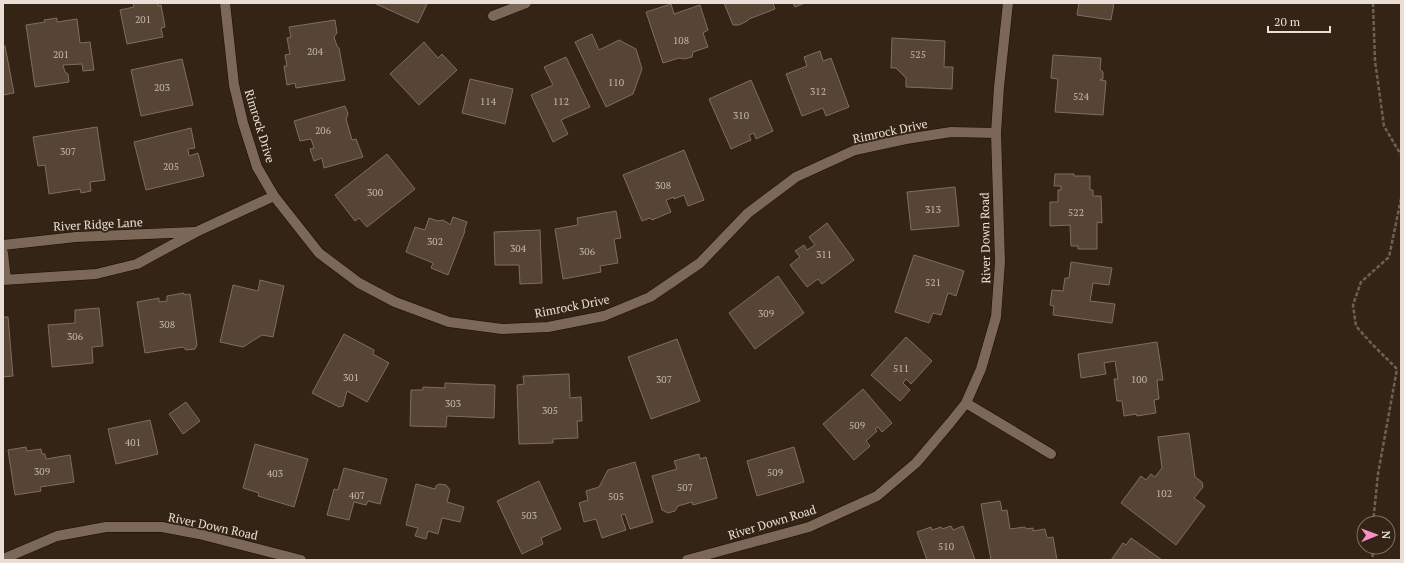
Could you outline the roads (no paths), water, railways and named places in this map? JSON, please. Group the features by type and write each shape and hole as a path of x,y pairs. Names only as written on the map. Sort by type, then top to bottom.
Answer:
{"street":[{"name":"Rimrock Drive","path":"225,3 234,85 243,123 257,167 274,196 319,253 359,283 395,302 449,322 502,329 548,327 604,316 650,297 700,263 748,213 796,177 855,150 906,139 951,132 996,133"},
{"path":"494,16 526,3"},
{"name":"River Down Road","path":"687,560 809,527 877,496 916,463 966,402 981,369 996,317 1000,262 996,133 999,87 1008,3"},
{"name":"River Ridge Lane","path":"4,280 96,274 137,264 196,232 274,196"},
{"name":"River Ridge Lane","path":"3,245 76,237 196,232"},
{"path":"3,253 4,280"},
{"path":"966,402 1050,454"},
{"name":"River Down Road","path":"3,559 57,536 106,527 162,527 199,534 301,560"}]}
